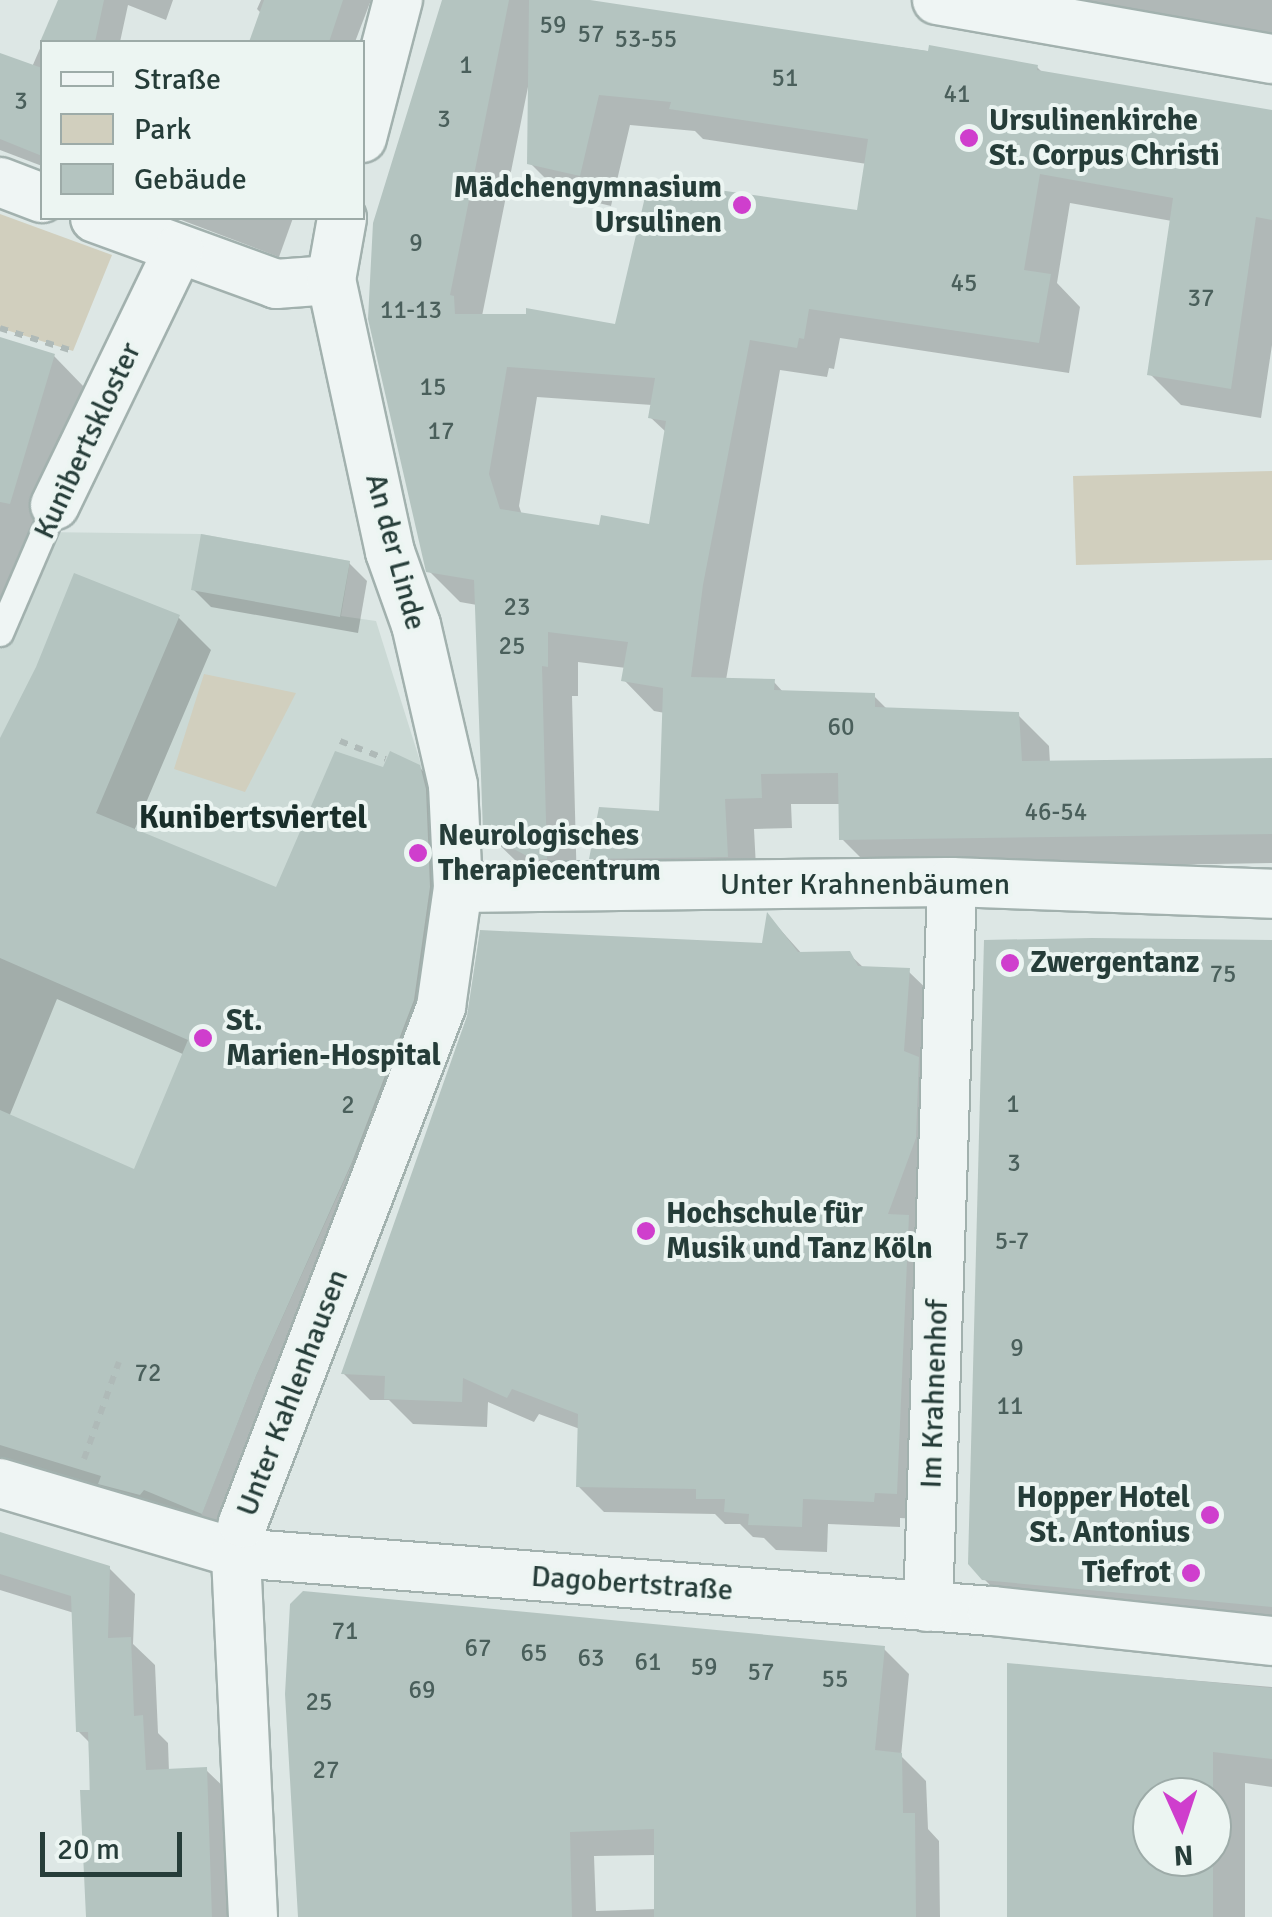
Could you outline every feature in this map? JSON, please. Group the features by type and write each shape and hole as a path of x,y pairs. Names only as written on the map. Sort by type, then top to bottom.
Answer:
{"street":[{"path":"365,126 398,0"},
{"path":"937,0 1272,60"},
{"path":"0,182 40,197"},
{"path":"100,220 276,284 331,280"},
{"name":"An der Linde","path":"342,220 331,280 390,552 416,625 453,785 458,888"},
{"name":"Kunibertskloster","path":"55,505 179,249"},
{"name":"Unter Krahnenbäumen","path":"458,888 952,882 1272,894"},
{"name":"Im Krahnenhof","path":"928,1607 926,1242 952,882"},
{"name":"Unter Kahlenhausen","path":"253,1917 236,1554 243,1523 441,1006 458,888"},
{"name":"Dagobertstraße","path":"0,1483 236,1554 928,1607 1272,1641"}],"lane":[{"name":"Kunibertskloster","path":"0,634 55,505"}],"path":[{"name":"Kunibertskloster","path":"0,328 73,351"},
{"path":"340,741 386,759"},
{"path":"68,1503 119,1362"}],"shaded area":[{"name":"St. Marien-Hospital","path":"40,532 201,534 350,561 341,616 376,621 430,793 439,880 420,998 391,1077 256,1376 201,1516 0,1460 0,618"}],"green space":[{"path":"0,214 112,255 73,351 0,328"},
{"path":"1272,471 1272,560 1076,565 1073,476"},
{"path":"204,674 296,693 245,792 174,769"}],"building":[{"path":"58,0 104,0 95,40 41,40"},
{"path":"264,0 343,0 330,40 250,40"},
{"path":"442,0 509,0 450,295 454,296 455,314 526,314 526,308 615,324 649,180 857,210 868,139 669,109 671,102 599,95 580,176 527,164 529,0 590,0 928,51 929,45 1038,65 1037,70 1272,110 1272,220 1256,217 1231,389 1147,375 1173,198 1040,174 1024,270 1051,274 1039,343 809,309 804,339 799,338 797,348 750,340 703,585 691,677 775,679 774,690 875,693 875,707 1019,712 1022,761 1272,758 1272,834 839,840 838,773 761,774 762,798 725,799 728,857 589,859 599,807 659,811 663,688 621,681 628,642 548,632 548,667 542,666 547,859 534,860 483,832 474,580 426,572 368,319 373,223","holes":["507,367 655,378 648,418 666,421 649,524 601,515 599,525 500,509 489,474"]},
{"path":"0,53 40,67 40,155 0,139"},
{"path":"0,337 55,354 10,504 0,502"},
{"path":"201,534 350,561 340,617 191,590"},
{"name":"St. Marien-Hospital","path":"74,573 180,615 96,813 276,887 335,751 383,767 390,751 420,765 426,789 430,887 414,1000 352,1162 256,1376 202,1514 144,1490 140,1495 98,1484 101,1476 0,1445 0,1110 134,1169 188,1040 0,958 0,738 36,667"},
{"name":"Hochschule für Musik und Tanz Köln","path":"767,912 798,952 850,951 858,966 910,968 904,1051 919,1057 916,1138 888,1214 909,1215 897,1494 875,1493 874,1502 803,1499 802,1527 748,1525 749,1514 724,1512 725,1499 696,1499 696,1489 576,1487 578,1414 512,1389 507,1398 463,1378 462,1402 384,1399 385,1376 341,1374 467,1016 480,930 762,943"},
{"path":"984,940 1272,940 1272,1607 982,1580 968,1564"},
{"path":"0,1532 110,1566 108,1638 131,1637 134,1716 143,1715 146,1770 207,1767 212,1917 86,1917 80,1790 90,1790 88,1732 76,1732 71,1596 0,1574"},
{"path":"303,1591 885,1646 875,1750 902,1753 903,1813 915,1813 916,1917 654,1917 654,1829 570,1832 572,1917 298,1917 285,1694 290,1604"},
{"path":"1007,1663 1272,1688 1272,1759 1213,1752 1213,1777 1132,1777 1132,1877 1213,1877 1213,1917 1007,1917"}],"place":[{"name":"Ursulinenkirche St. Corpus Christi","path":"969,138"},
{"name":"Mädchengymnasium Ursulinen","path":"742,205"},
{"name":"Neurologisches Therapiecentrum","path":"418,853"},
{"name":"Zwergentanz","path":"1010,963"},
{"name":"St. Marien-Hospital","path":"203,1038"},
{"name":"Hochschule für Musik und Tanz Köln","path":"646,1231"},
{"name":"Hopper Hotel St. Antonius","path":"1210,1515"},
{"name":"Tiefrot","path":"1191,1573"}],"district":[{"name":"Kunibertsviertel","path":"253,818"}]}
